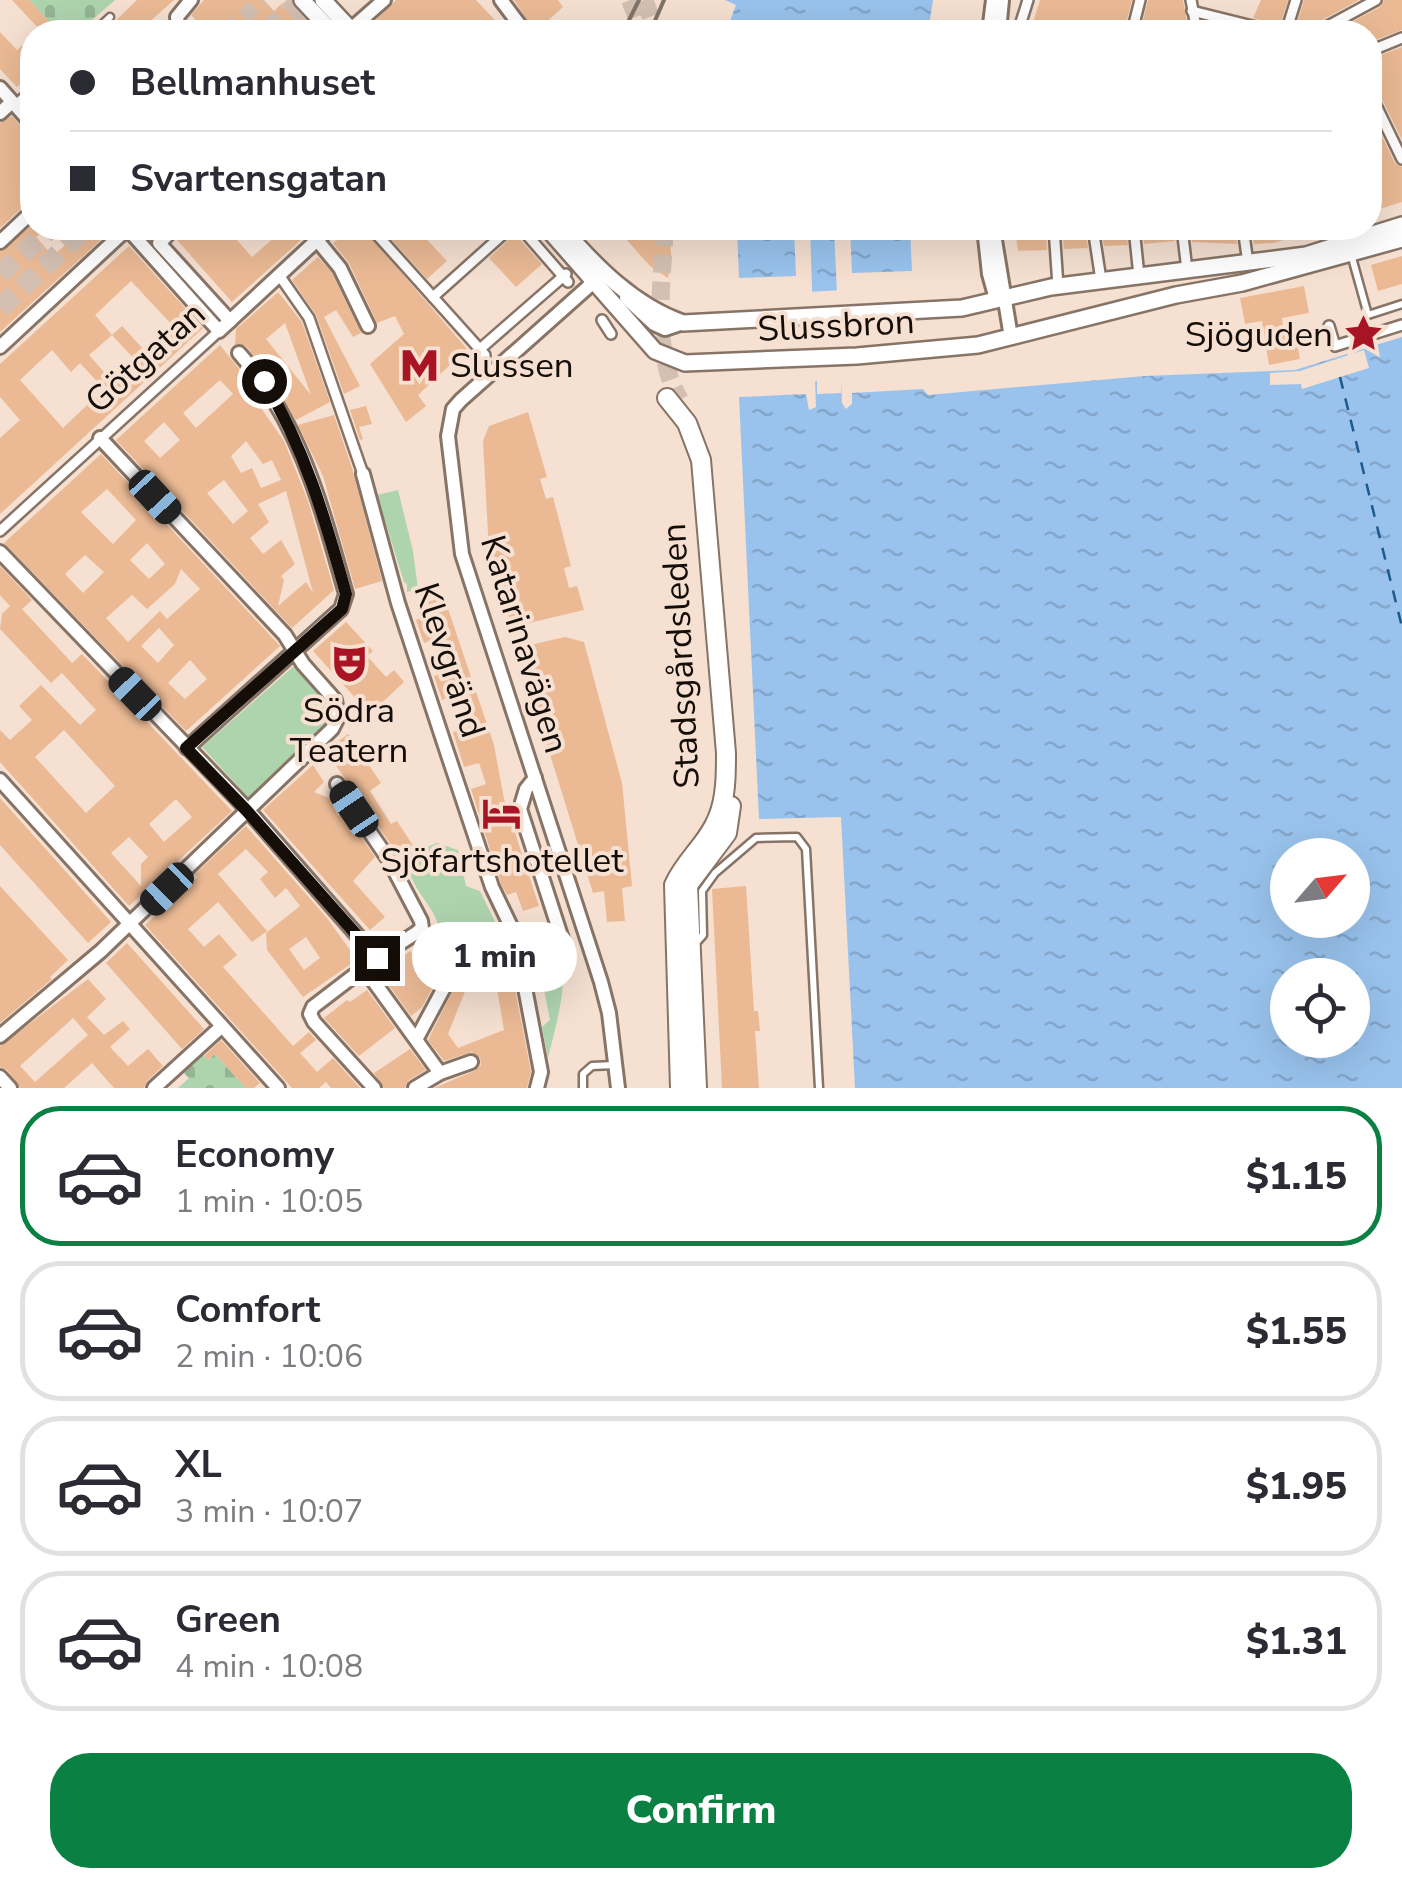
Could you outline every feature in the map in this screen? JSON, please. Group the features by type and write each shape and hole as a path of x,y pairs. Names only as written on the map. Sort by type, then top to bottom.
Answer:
{"main road":[{"name":"Stadsgårdsleden","path":"680,1088 674,885 718,820 726,753 702,460 674,399 706,436 710,460 716,582 734,765 727,833 688,885"},
{"path":"688,885 697,1088"}],"street":[{"path":"302,0 328,20"},
{"path":"358,20 384,0"},
{"path":"1339,20 1376,0"},
{"path":"1192,5 1239,20"},
{"path":"0,88 20,111"},
{"path":"0,112 13,103"},
{"path":"1382,117 1402,158"},
{"path":"0,242 20,223"},
{"name":"Slussbron","path":"596,275 655,351 685,364 965,347 1227,287 1402,239"},
{"path":"0,348 115,240"},
{"path":"140,240 225,326"},
{"path":"316,240 340,268 368,326"},
{"name":"Götgatan","path":"0,531 316,240"},
{"path":"382,240 482,352 566,278 532,240"},
{"path":"433,297 495,240"},
{"path":"560,240 596,275"},
{"path":"571,240 596,275"},
{"path":"985,240 989,274 1011,337"},
{"path":"994,240 996,299"},
{"path":"1055,240 1058,286"},
{"path":"1095,240 1101,280"},
{"path":"1135,240 1139,276"},
{"path":"1183,240 1187,270"},
{"path":"1245,240 1248,262"},
{"name":"Slussbron","path":"596,275 664,318 683,323 962,308 1058,286 1306,254 1345,240"},
{"path":"164,241 225,326"},
{"name":"Klevgränd","path":"279,275 309,318 363,474 398,603 440,732 492,887 515,935 541,1072 537,1088"},
{"name":"Katarinavägen","path":"596,275 453,410 448,425 448,456 462,554 601,982 618,1088"},
{"path":"603,318 612,334"},
{"path":"1329,326 1335,346 1402,325"},
{"path":"186,748 342,609 346,594 319,495 297,444 264,381 239,353"},
{"path":"0,1036 97,946 129,925 332,729 338,717 335,700 294,652 285,635 100,438"},
{"path":"0,552 246,810 377,958"},
{"path":"534,778 520,809 563,942"},
{"path":"0,780 278,1088"},
{"path":"337,784 389,860 422,928 313,1007 310,1014 374,1088"},
{"path":"364,968 440,1072"},
{"path":"417,1038 453,971"},
{"path":"154,1088 220,1027"},
{"path":"414,1088 440,1072 471,1062"},
{"path":"0,1077 10,1088"}],"lane":[{"path":"107,20 110,17"},
{"path":"13,103 20,97"},
{"path":"1350,253 1368,315 1402,304"},
{"path":"691,949 703,936 702,891 716,873 756,838 797,838 806,849 819,1088"},
{"path":"688,885 695,849 722,841"},
{"path":"583,1088 584,1074 592,1066 616,1065"}],"green space":[{"path":"29,0 115,0 92,20 48,20"},
{"path":"398,490 418,589 407,592 377,495"},
{"path":"294,666 324,700 326,725 249,798 202,747"},
{"path":"437,843 458,850 466,886 480,891 500,932 506,956 454,967 438,978 422,958 433,948 439,928 412,879 405,855"},
{"path":"541,935 548,935 552,946 560,945 563,974 548,1058 542,1027 550,1020 537,954 541,952"},
{"path":"202,1054 208,1060 215,1054 246,1088 178,1088 189,1078 183,1072"}],"water":[{"path":"725,0 933,0 930,20 730,20 736,5"},
{"path":"737,240 794,240 796,276 739,278"},
{"path":"810,240 835,240 842,403 846,409 852,404 852,393 923,389 928,395 1145,376 1295,370 1402,337 1402,1088 855,1088 841,817 759,819 739,397 806,394 809,410 816,407"},
{"path":"851,240 911,240 912,271 852,273"}],"pier":[{"path":"842,290 846,379 841,380 841,393 817,394 817,381 812,381 808,292"},
{"path":"1364,350 1369,368 1302,389 1301,384 1270,385 1270,373 1300,371"}],"building":[{"path":"12,0 29,0 48,20 31,20"},
{"path":"137,0 174,0 152,20 116,20"},
{"path":"204,0 264,0 274,11 281,4 296,20 196,20 191,15"},
{"path":"396,0 476,0 495,20 376,20"},
{"path":"514,0 558,0 563,7 548,20 527,20"},
{"path":"1040,0 1132,0 1127,20 1034,20"},
{"path":"1148,0 1183,0 1187,20 1143,20"},
{"path":"1261,0 1288,0 1282,20 1253,18"},
{"path":"1304,0 1359,0 1322,20 1298,20"},
{"path":"1384,0 1402,0 1402,30 1382,38 1382,20 1356,20 1380,7"},
{"path":"0,32 17,50 20,47 20,84 17,87 0,69"},
{"path":"1402,47 1402,140 1382,99 1382,54"},
{"path":"12,116 20,125 20,210 0,228 0,123"},
{"path":"1382,136 1395,163 1402,167 1402,202 1382,208"},
{"path":"20,235 20,240 39,240 53,256 71,240 101,240 0,332 0,252"},
{"path":"177,240 237,240 252,257 271,240 301,240 232,302"},
{"path":"373,240 467,349 418,395 426,406 406,422 370,364 404,334 395,316 377,323 349,263 333,243"},
{"path":"392,240 427,240 447,261 427,279"},
{"path":"508,240 520,240 542,264 516,287 489,258"},
{"path":"627,240 670,240 668,278 650,266"},
{"path":"1017,240 1047,240 1047,250 1018,251"},
{"path":"1063,240 1087,240 1088,248 1064,249"},
{"path":"1103,240 1127,240 1128,245 1104,246"},
{"path":"1144,240 1175,240 1175,241 1144,244"},
{"path":"1236,240 1237,244 1192,242"},
{"path":"1253,240 1283,240 1274,243 1254,244"},
{"path":"129,246 203,328 0,514 0,438 20,420 0,397 0,364","holes":["131,281 174,327 146,352 122,326 112,335 95,315","112,335 136,361 113,382 89,355","52,350 71,372 80,363 104,389 63,428 20,380"]},
{"path":"1402,256 1402,284 1378,291 1371,265"},
{"path":"318,257 332,273 361,333 353,337 336,310 324,317 360,386 344,394 316,315 292,280"},
{"path":"1304,286 1309,313 1282,318 1286,346 1297,344 1300,359 1269,365 1262,321 1245,324 1240,298"},
{"path":"278,292 302,322 330,402 296,420 268,373 246,346 235,344 236,329","holes":["285,323 311,395 266,339"]},
{"path":"220,345 256,391 252,395 284,441 308,501 334,590 292,628 116,440","holes":["220,380 233,394 196,428 183,413","164,422 180,440 160,458 144,441","246,441 263,464 272,460 281,480 261,488 252,468 241,473 231,456","224,480 248,511 233,524 207,493","286,491 313,593 306,582 278,606 284,580 281,576 295,564 281,540 263,554 250,538 269,522 258,504"]},
{"path":"366,406 372,424 359,427 363,439 360,440 350,410"},
{"path":"528,412 547,477 540,479 546,499 553,497 571,566 564,568 569,588 577,586 584,610 512,627 489,552 483,441 489,426"},
{"path":"334,415 382,581 355,589 323,476 298,425"},
{"path":"101,454 280,646 186,731 4,543","holes":["107,489 136,520 113,544 81,512","147,543 165,564 149,579 130,560","85,555 104,572 83,593 65,574","181,569 200,589 167,619 160,611 128,642 106,618 132,595 147,609 175,584","159,628 174,645 158,663 141,646","190,660 207,679 185,699 168,683"]},
{"path":"0,566 32,600 22,609 72,663 82,654 232,811 129,906 0,762 0,730 10,740 32,720 19,706 41,685 80,725 96,710 62,673 51,683 0,629 2,614 10,606 0,595","holes":["64,730 115,786 86,813 35,757","176,799 192,817 164,842 149,824","129,837 148,857 141,864 141,886 111,853"]},
{"path":"444,597 494,745 504,799 539,906 523,911 516,892 507,895 501,884 471,789 486,784 479,763 464,767 453,732 470,727 459,694 442,700 434,676 451,670 441,637 424,643 416,620 432,614 428,602"},
{"name":"Södra Teatern","path":"346,622 373,651 367,656 386,677 394,670 404,682 370,714 313,651"},
{"path":"565,637 584,642 622,783 632,886 622,888 625,921 607,922 604,891 593,893 517,648"},
{"path":"348,734 381,783 370,791 391,824 397,821 414,847 396,852 326,751"},
{"path":"313,765 324,782 314,792 329,798 338,816 344,812 375,857 353,881 385,917 370,930 263,810"},
{"path":"0,798 111,922 88,943 0,845"},
{"path":"246,826 327,918 355,957 354,962 303,997 267,950 266,933 300,906 286,888 275,898 260,879 268,872 246,849 218,874 267,931 252,942 218,902 188,929 204,947 219,934 237,955 223,967 293,1046 309,1032 316,1040 300,1053 317,1072 333,1058 360,1088 331,1088 326,1082 319,1088 292,1088 145,925 198,877 195,874","holes":["306,937 320,958 304,970 289,949"]},
{"path":"0,886 68,960 52,979 0,1023"},
{"path":"746,886 754,1011 758,1011 760,1031 755,1031 759,1088 722,1088 712,889"},
{"path":"127,943 204,1029 182,1049 106,963"},
{"path":"410,951 434,985 422,1007 411,1016 380,973"},
{"path":"509,959 531,1072 527,1088 434,1088 481,1065 480,1058 472,1052 444,1061 428,1040 463,970","holes":["495,977 504,1030 458,1048 448,1034 466,989 476,986 474,979"]},
{"path":"88,979 106,999 87,1017 104,1035 123,1021 130,1029 110,1047 128,1066 148,1049 163,1066 144,1088 114,1088 92,1063 64,1088 20,1088 0,1067 0,1046","holes":["73,1018 88,1035 35,1082 20,1066"]},
{"path":"367,990 395,1028 359,1056 324,1018"},
{"path":"221,1040 260,1083 254,1088 246,1088 215,1054 208,1060 204,1056"},
{"path":"410,1049 426,1070 409,1080 405,1088 384,1088 374,1073"}],"ferry route":[{"path":"1340,377 1402,627"}],"tunnel":[{"path":"240,20 262,0"},
{"path":"280,20 302,0"},
{"path":"308,20 330,0"},
{"path":"630,0 638,20"},
{"path":"644,0 652,20"},
{"path":"0,274 38,240"},
{"path":"0,308 73,240"},
{"path":"664,240 662,338 671,381 680,400"}],"railway":[{"path":"629,20 639,0"},
{"path":"655,20 664,0"}],"place":[{"name":"Sjöguden","path":"1363,334"},
{"name":"Slussen","path":"420,365"},
{"name":"Södra Teatern","path":"349,663"},
{"name":"Sjöfartshotellet","path":"502,813"}],"route":[{"path":"264,381 319,495 346,594 342,609 186,748 377,958"}]}
